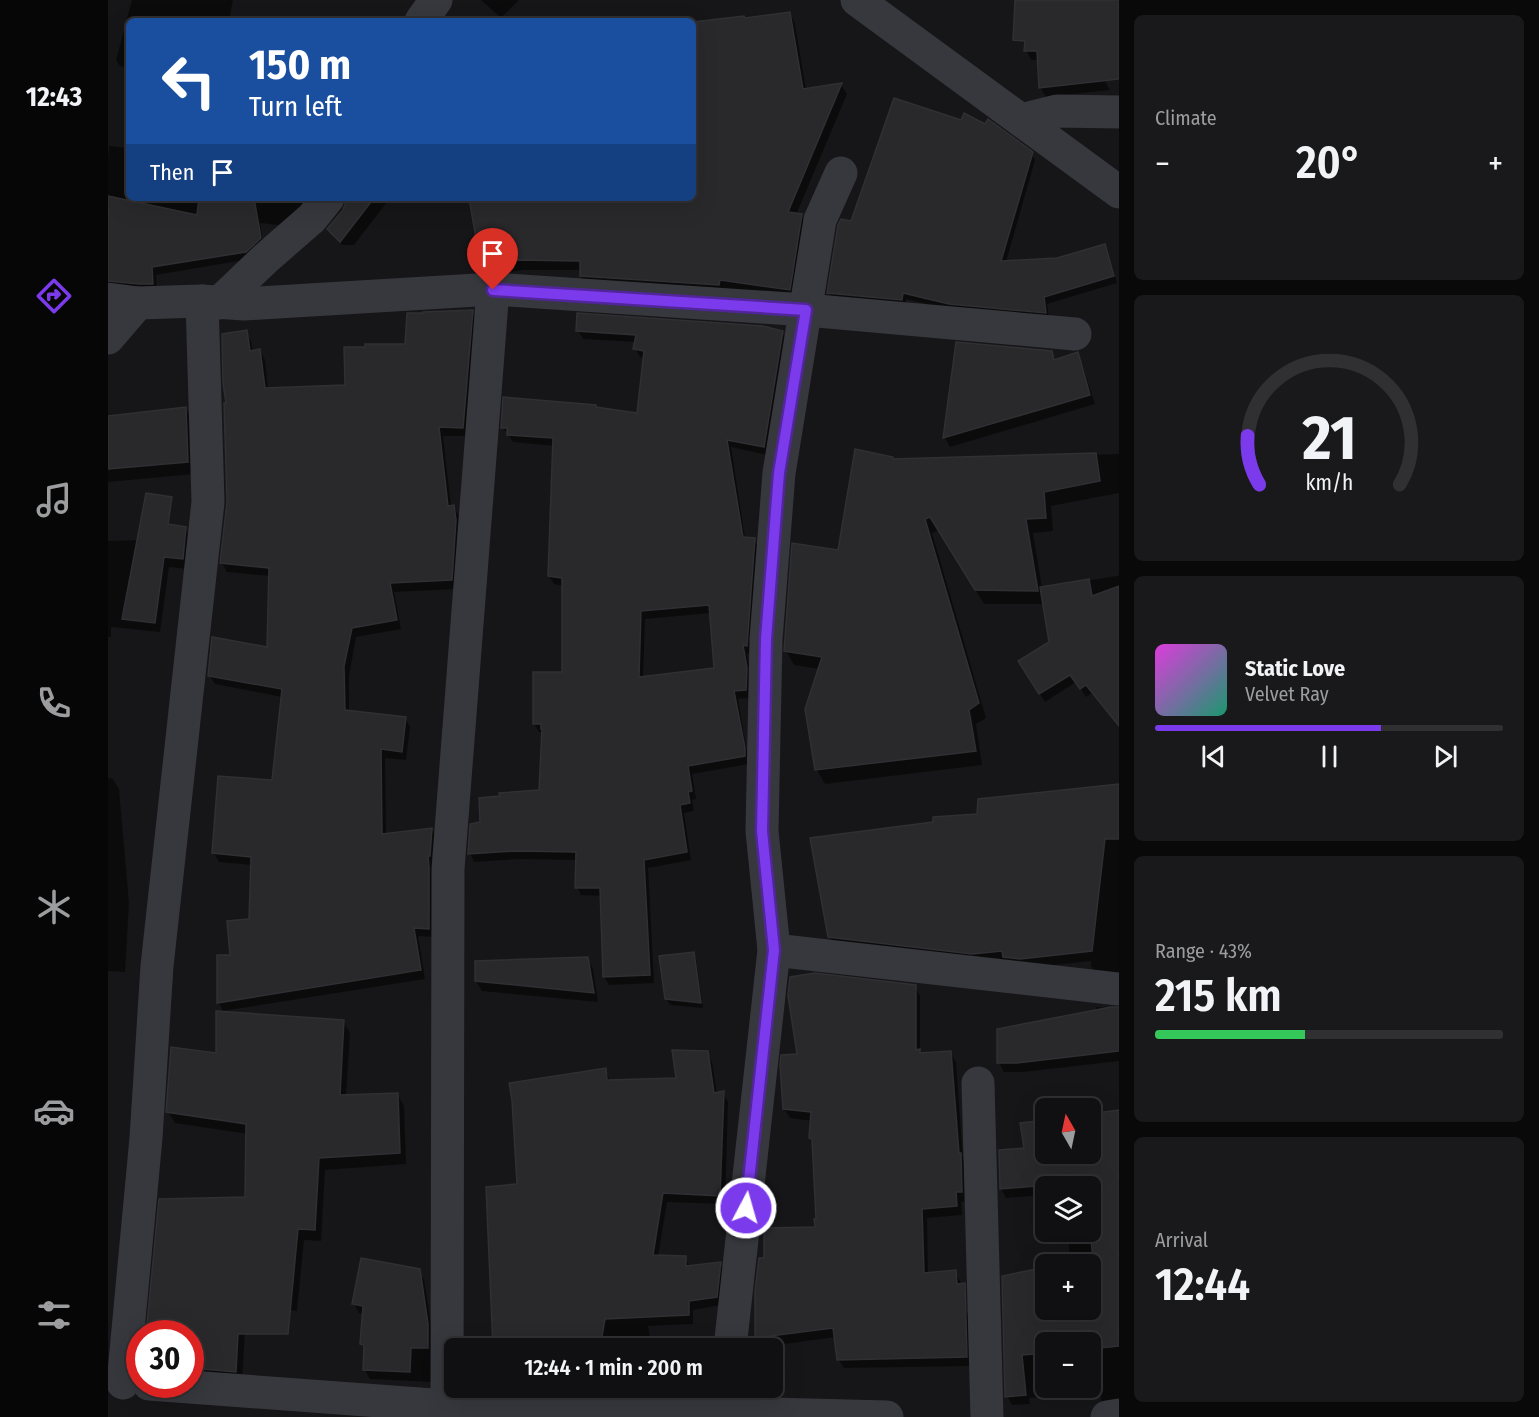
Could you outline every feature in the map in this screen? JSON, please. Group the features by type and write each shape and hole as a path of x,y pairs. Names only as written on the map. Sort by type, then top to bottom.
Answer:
{"street":[{"path":"423,18 436,0"},
{"path":"857,0 1119,192"},
{"path":"1021,120 1057,111 1119,112"},
{"path":"731,1338 774,950 762,831 766,639 779,473 820,220 841,172"},
{"path":"210,302 312,218 326,201"},
{"path":"431,1409 448,869 493,290"},
{"path":"108,338 123,301 287,303 493,290 806,310 1075,334"},
{"path":"134,1320 157,966 208,502 210,302"},
{"path":"774,950 1119,988"},
{"path":"978,1083 987,1417"},
{"path":"204,1389 431,1409 724,1400 887,1417"},
{"path":"1107,1417 1119,1416"}],"building":[{"path":"1015,0 1119,0 1119,79 1039,88 1037,51 1024,51 1025,41 1013,40"},
{"path":"790,12 803,89 842,83 788,212 802,214 790,290 720,280 719,285 580,276 580,261 516,260 488,265 484,243 477,244 470,201 696,201 696,22 744,16 745,18"},
{"path":"894,98 961,120 964,113 985,124 988,119 1033,152 1001,261 1057,258 1105,244 1114,276 1044,297 1046,313 949,304 903,293 902,300 827,293 838,225 841,219 851,221"},
{"path":"108,196 197,215 199,201 255,201 261,238 246,252 152,267 153,284 108,281"},
{"path":"346,201 372,201 340,242 327,229 343,210"},
{"path":"473,310 463,428 439,427 448,506 454,505 456,520 452,580 390,583 397,620 352,628 344,666 345,710 406,717 402,752 381,749 382,834 432,828 430,856 428,856 429,929 414,928 421,970 217,1003 217,955 230,955 227,921 249,919 251,857 212,853 218,776 272,780 282,689 208,676 212,637 267,647 269,568 220,563 227,502 224,403 226,403 223,383 222,334 247,330 250,351 260,349 265,388 345,385 344,347 365,347 365,344 405,344 407,313"},
{"path":"577,313 763,326 783,331 764,447 727,440 743,537 755,538 747,646 743,645 747,668 746,690 734,691 745,756 688,766 692,791 688,792 690,803 680,805 687,852 644,860 650,975 603,977 600,888 575,888 576,852 515,851 468,854 470,824 480,822 479,798 500,796 499,793 539,790 542,729 541,724 533,724 533,672 562,672 562,578 548,576 553,438 507,435 507,428 501,428 503,397 596,405 596,407 637,413 644,351 633,349 636,335 576,331","holes":["709,605 714,668 639,677 641,611"]},
{"path":"956,342 1052,351 1054,360 1078,352 1090,395 943,438"},
{"path":"186,407 188,462 108,469 108,416"},
{"path":"855,449 893,457 893,459 1096,453 1100,481 1044,492 1046,518 1026,519 1038,591 975,590 930,517 925,519 979,703 969,710 976,751 815,770 805,709 822,657 784,651 792,543 838,550"},
{"path":"146,493 172,497 168,524 186,527 183,559 164,557 155,623 122,619"},
{"path":"1089,579 1092,596 1119,586 1119,726 1086,685 1080,689 1070,675 1039,694 1018,661 1049,642 1040,587"},
{"path":"1119,784 1119,839 1105,839 1092,951 1020,959 1003,957 1002,951 972,954 828,937 810,838 933,822 933,817 977,814 978,799"},
{"path":"694,952 701,1003 665,999 659,956"},
{"path":"588,957 594,993 475,981 475,961"},
{"path":"815,973 916,985 916,1050 920,1049 920,1053 951,1051 959,1153 961,1153 962,1192 956,1192 957,1206 922,1209 924,1273 956,1270 957,1284 965,1283 967,1357 837,1360 833,1328 755,1338 755,1291 759,1258 764,1258 764,1228 815,1227 814,1219 816,1219 812,1139 809,1138 811,1112 783,1109 781,1055 797,1054 788,996 790,977"},
{"path":"1119,1007 1119,1051 1017,1063 997,1063 997,1029"},
{"path":"216,1011 344,1020 340,1095 398,1093 400,1153 319,1158 315,1230 298,1229 288,1334 238,1334 236,1372 204,1369 204,1320 147,1320 159,1199 245,1197 246,1124 166,1112 171,1047 216,1053"},
{"path":"672,1050 708,1051 714,1093 724,1091 720,1196 663,1193 653,1255 686,1256 686,1266 721,1262 717,1297 689,1301 689,1315 605,1319 602,1338 493,1338 486,1187 517,1184 509,1083 606,1068 607,1080 676,1078"},
{"path":"1119,1110 1119,1346 1101,1348 1101,1332 1035,1332 1035,1354 1022,1355 1026,1395 1005,1397 1002,1276 1035,1269 1035,1320 1101,1320 1101,1254 1093,1254 1091,1242 1101,1242 1101,1176 1035,1176 1035,1186 1000,1189 999,1150 1024,1148 1020,1123 1035,1121 1035,1164 1101,1164 1101,1112"},
{"path":"361,1258 420,1269 428,1324 428,1348 411,1348 410,1372 363,1370 364,1345 360,1344 363,1306 352,1304"}],"route":[{"path":"493,290 806,310 779,473 766,639 762,831 774,950 746,1208"}]}
